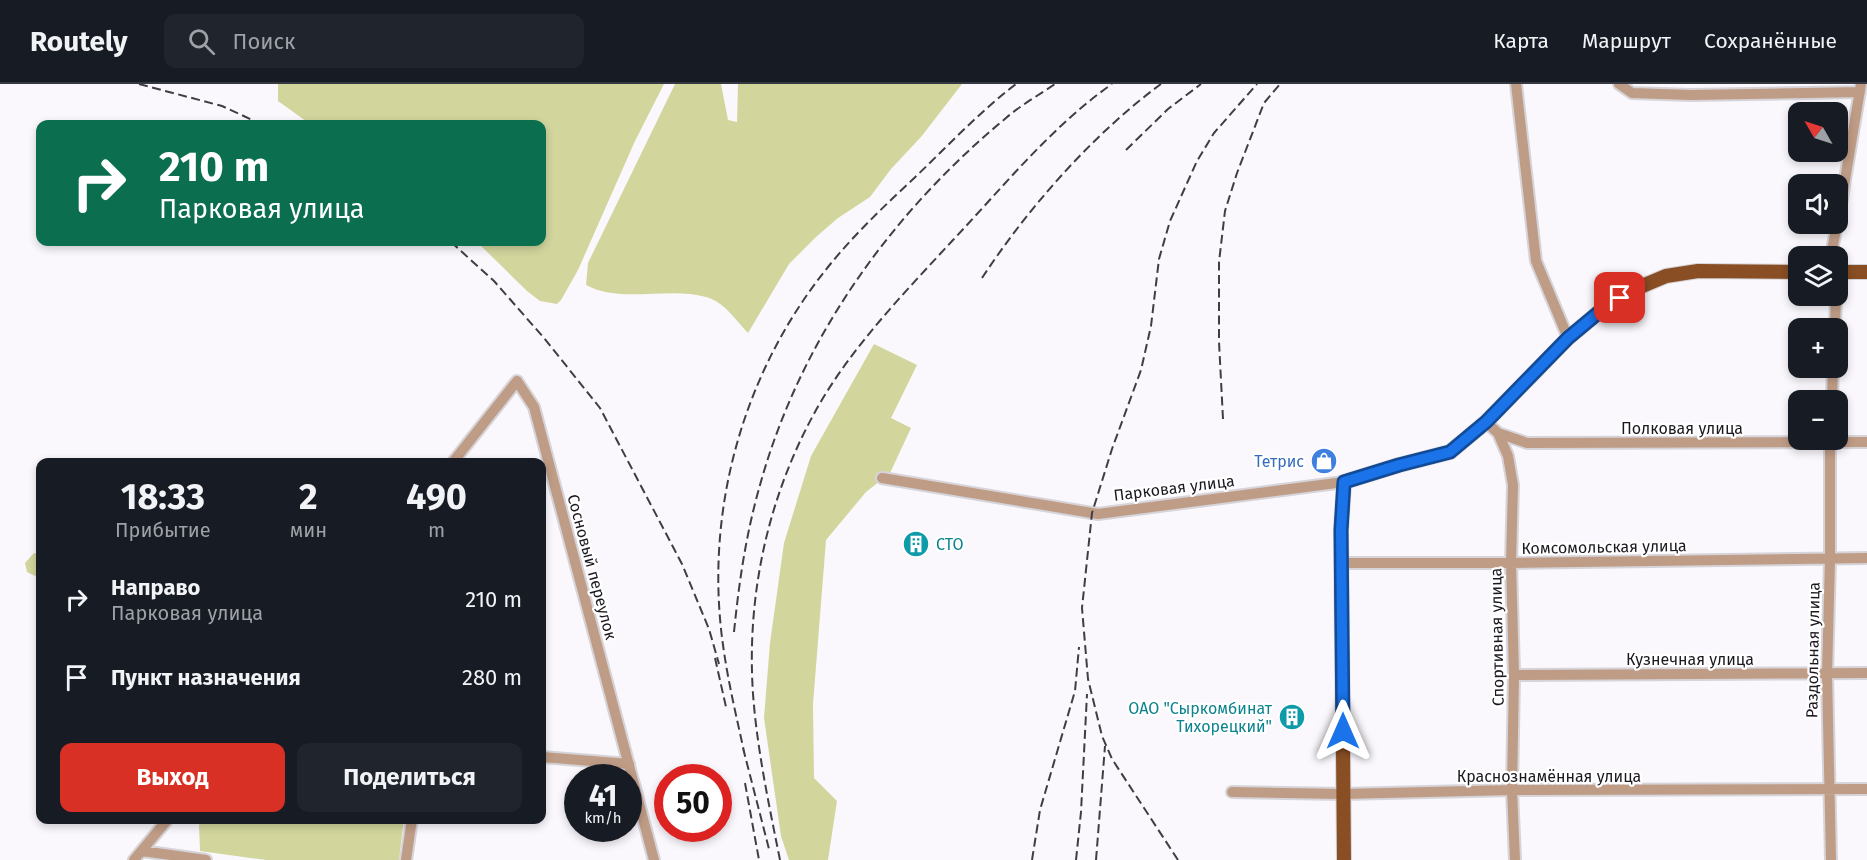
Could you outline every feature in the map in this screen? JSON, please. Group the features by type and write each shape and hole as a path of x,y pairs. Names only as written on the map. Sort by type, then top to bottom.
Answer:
{"main road":[{"name":"Парковая улица","path":"1344,482 1450,452 1486,422 1568,338 1612,303 1635,289 1666,276 1698,271 1788,272"},
{"path":"1848,272 1867,272"},
{"path":"1344,482 1341,563 1344,860"}],"street":[{"path":"1516,84 1536,261 1568,338"},
{"path":"1618,84 1632,93 1691,95 1861,88 1846,174"},
{"name":"Сосновый переулок","path":"457,458 517,381 534,407 629,764"},
{"name":"Спортивная улица","path":"1486,422 1498,434 1508,456 1513,485 1512,790 1515,860"},
{"name":"Полковая улица","path":"1498,434 1527,443 1788,441"},
{"name":"Полковая улица","path":"1848,441 1867,442"},
{"name":"Раздольная улица","path":"1830,450 1827,674 1831,860"},
{"name":"Парковая улица","path":"882,478 1098,514 1344,482"},
{"name":"Комсомольская улица","path":"1341,563 1867,558"},
{"name":"Кузнечная улица","path":"1514,675 1867,673"},
{"path":"546,757 629,764"},
{"name":"Краснознамённая улица","path":"1232,792 1343,794 1512,790 1867,789"},
{"name":"Сосновый переулок","path":"642,814 654,860"},
{"path":"134,860 164,824"},
{"path":"406,860 411,824"},
{"path":"142,851 206,860"}],"green space":[{"path":"278,84 664,84 635,141 578,270 557,304 540,301 481,246 546,246 546,120 304,120 278,101"},
{"path":"675,84 721,84 728,120 737,122 738,84 962,84 870,197 838,218 789,264 748,333 724,307 706,297 677,293 614,293 600,291 586,285 588,263"},
{"path":"874,344 917,365 891,418 911,428 890,473 866,492 826,540 813,704 814,778 837,801 828,860 789,860 781,836 764,718 770,643 784,543 811,456"},
{"path":"36,553 36,575 27,572 25,563"},
{"path":"403,824 399,860 266,860 200,851 199,825"}],"railway":[{"path":"139,84 222,106 252,120"},
{"path":"745,756 723,645 719,595 719,544 725,494 736,445 752,397 773,352 798,308 828,267 878,213 988,107 1016,84"},
{"path":"734,632 744,558 760,485 777,431 799,380 825,330 855,283 888,238 925,195 964,155 1006,118 1055,84"},
{"path":"780,860 757,735 752,655 758,579 776,504 789,467 804,432 823,398 852,355 884,316 1029,158 1069,119 1112,84"},
{"path":"982,278 1020,225 1063,174 1111,126 1161,84"},
{"path":"1126,150 1168,109 1201,84"},
{"path":"1178,860 1112,759 1102,736 1088,679 1082,608 1092,513 1112,449 1141,370 1151,326 1159,259 1170,221 1197,161 1214,133 1257,84"},
{"path":"1223,419 1219,342 1219,262 1225,211 1264,103 1280,84"},
{"path":"455,246 494,281 544,338 600,408 682,564 709,629 719,664"},
{"path":"1032,860 1040,810 1075,691 1079,647"},
{"path":"715,658 726,707"},
{"path":"1076,860 1081,812 1087,694"},
{"path":"1096,860 1105,746"},
{"path":"743,748 769,849"},
{"path":"745,783 759,860"}],"place":[{"name":"Тетрис","path":"1324,461"},
{"name":"СТО","path":"916,544"},
{"name":"ОАО \"Сыркомбинат Тихорецкий\"","path":"1292,717"}],"route":[{"path":"1343,731 1341,530 1344,482 1450,452 1486,422 1568,338 1604,308 1620,298"}]}
